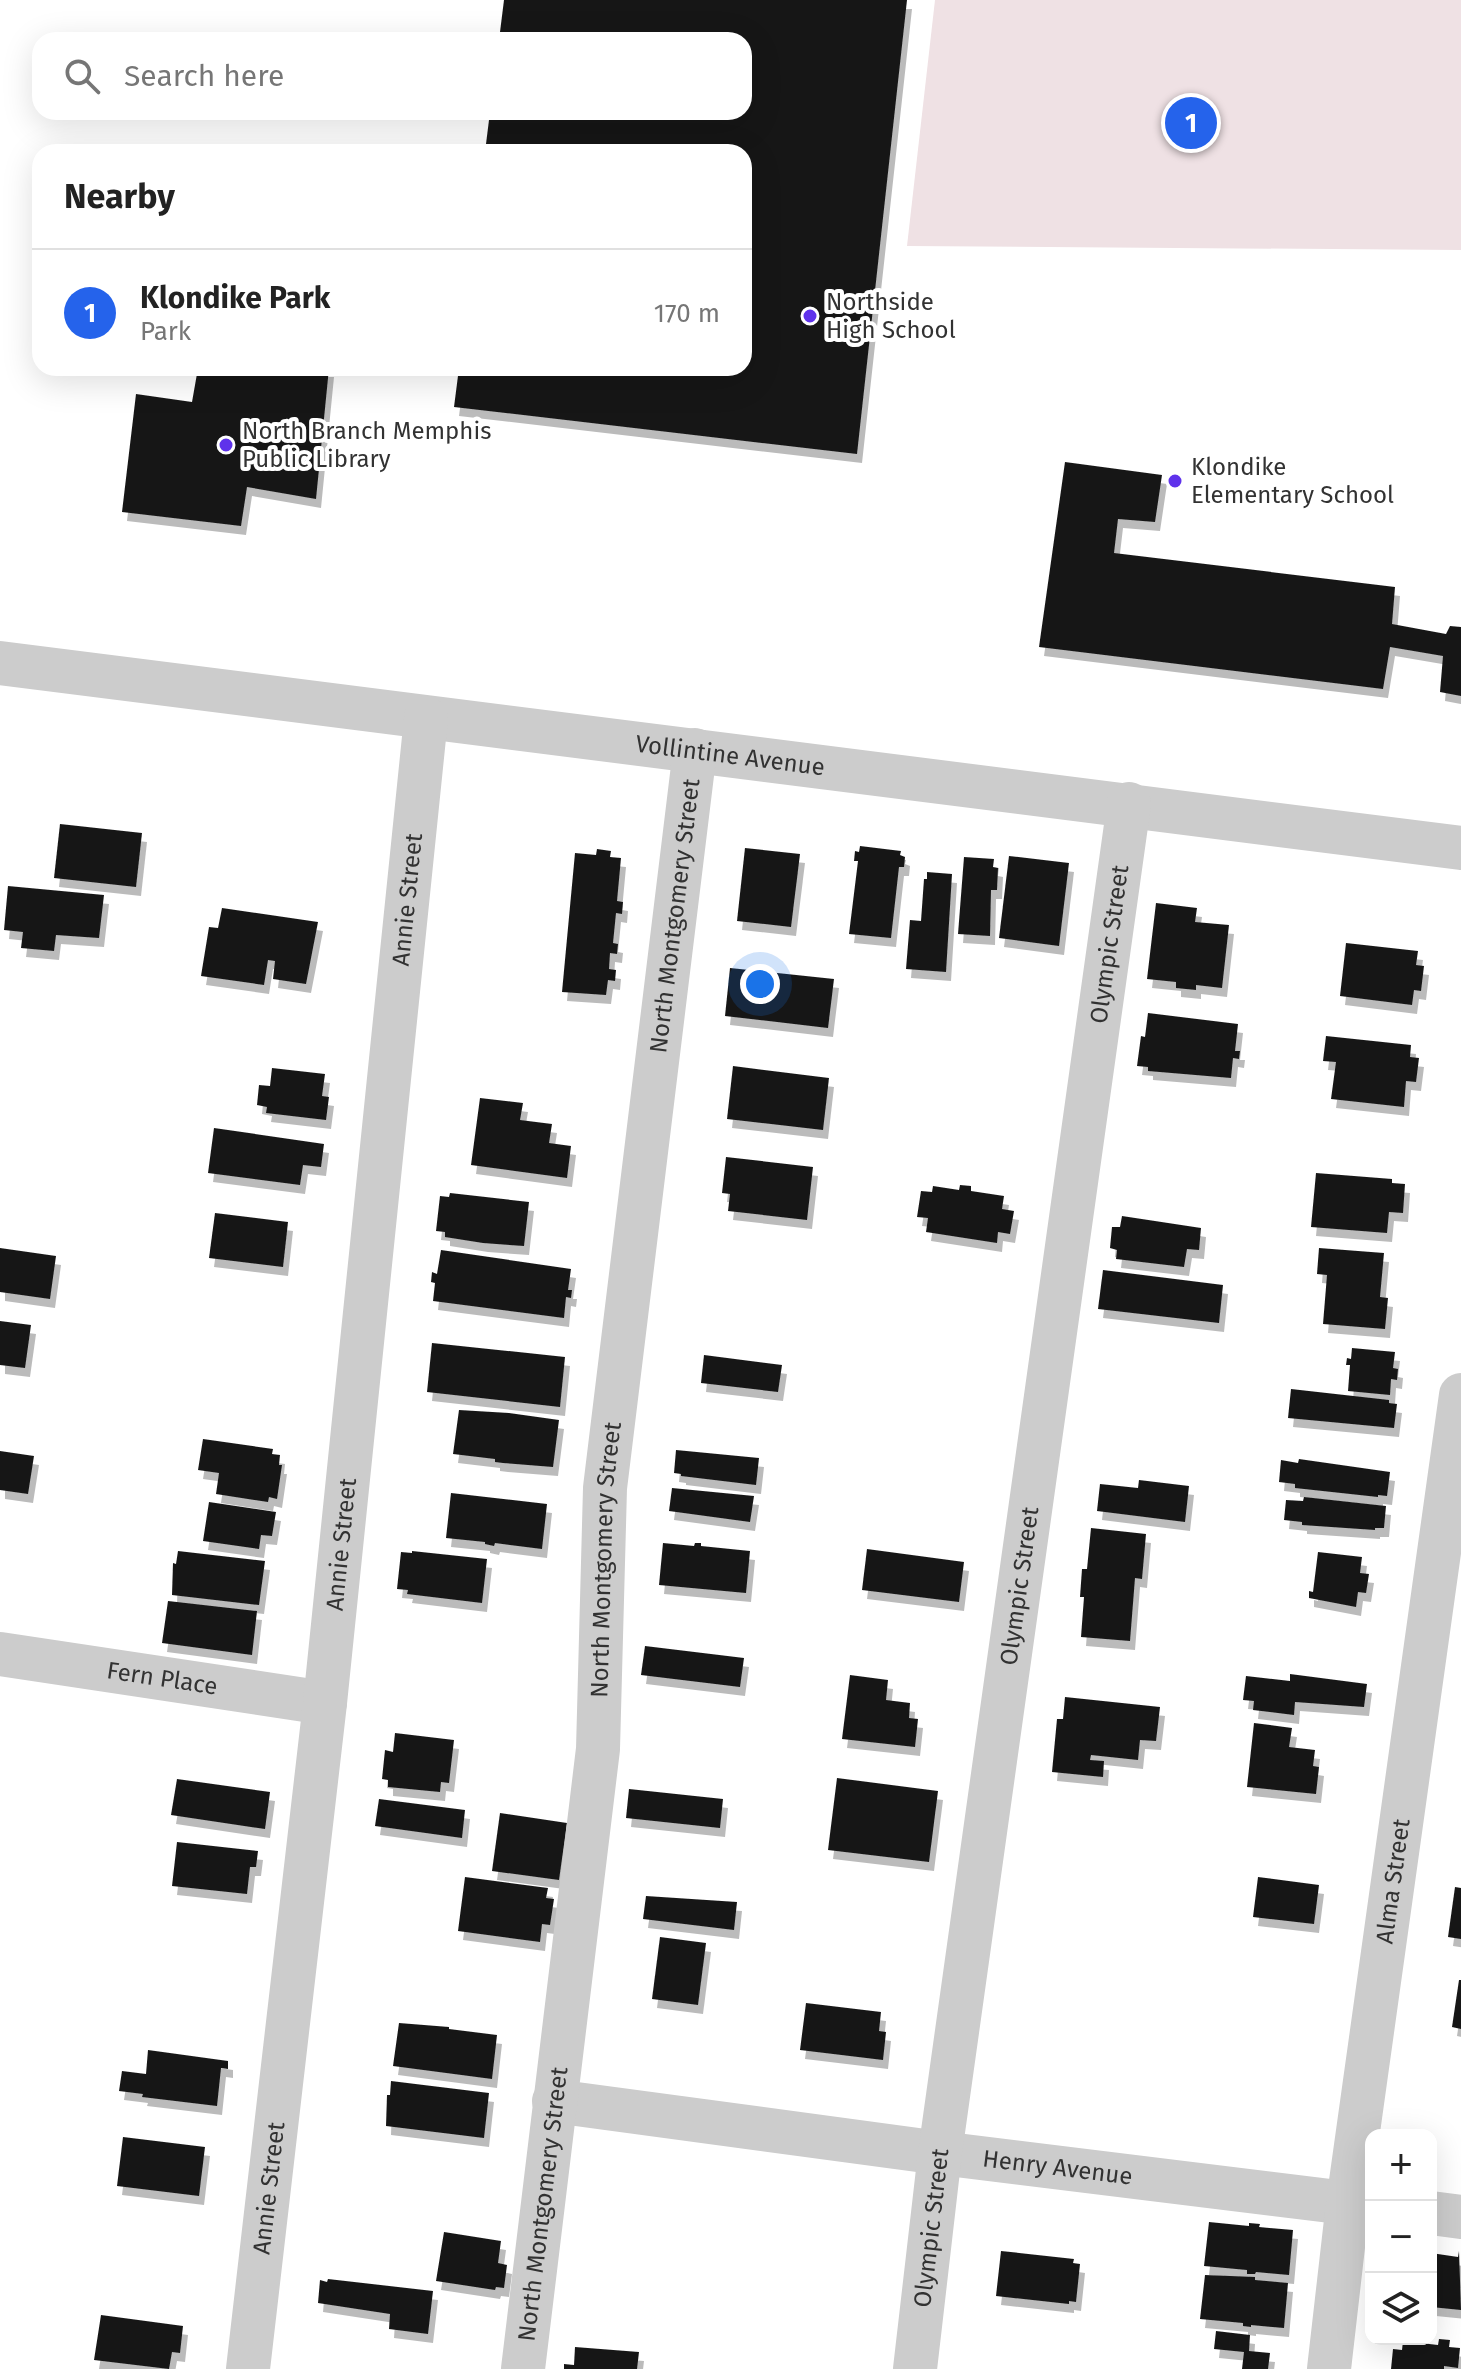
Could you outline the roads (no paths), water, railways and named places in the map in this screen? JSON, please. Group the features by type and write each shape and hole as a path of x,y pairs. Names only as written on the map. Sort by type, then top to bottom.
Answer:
{"street":[{"name":"Vollintine Avenue","path":"0,663 1461,848"},
{"name":"Annie Street","path":"248,2369 325,1703 426,718"},
{"name":"North Montgomery Street","path":"523,2369 598,1749 605,1488 695,750"},
{"name":"Olympic Street","path":"915,2369 940,2153 1129,804"},
{"name":"Alma Street","path":"1329,2369 1360,2204 1461,1395"},
{"name":"Fern Place","path":"0,1654 325,1703"},
{"name":"Henry Avenue","path":"554,2101 940,2153 1360,2204"},
{"path":"1437,2214 1461,2217"}],"place":[{"name":"Klondike Park","path":"1191,123"},
{"name":"Northside High School","path":"810,316"},
{"name":"North Branch Memphis Public Library","path":"226,445"},
{"name":"Klondike Elementary School","path":"1175,481"}]}
